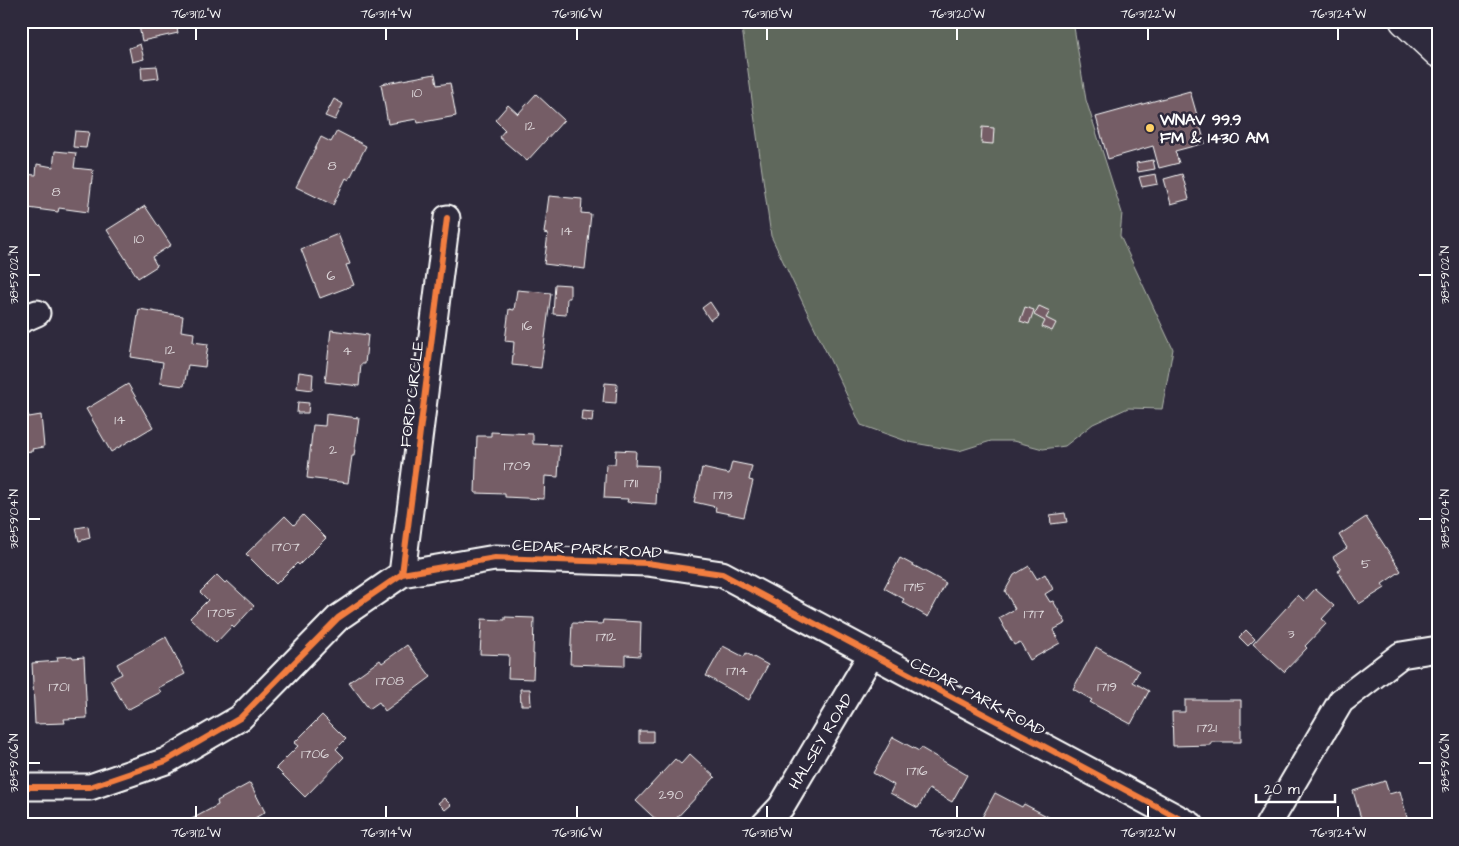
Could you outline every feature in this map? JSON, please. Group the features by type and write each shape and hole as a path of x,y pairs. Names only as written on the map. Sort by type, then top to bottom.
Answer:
{"street":[{"path":"1404,21 1438,53"},
{"name":"FORD CIRCLE","path":"402,574 447,218"},
{"name":"CEDAR PARK ROAD","path":"21,787 90,787 166,761 240,718 338,618 402,574 495,558 647,562 722,574 1191,825"},
{"path":"1268,825 1341,701 1401,655 1438,649"},
{"name":"HALSEY ROAD","path":"764,825 781,807 871,655"}],"green space":[{"path":"741,21 1073,21 1086,100 1122,213 1120,236 1173,349 1162,409 1128,408 1093,424 1065,446 1043,449 1013,441 991,441 959,451 909,442 861,425 771,236"}],"building":[{"path":"138,21 176,21 178,33 142,41"},
{"path":"140,44 144,59 132,62 129,48"},
{"path":"157,66 159,78 142,80 141,67"},
{"path":"435,74 437,85 450,83 456,116 418,123 417,119 388,124 381,84"},
{"name":"WNAV 99.9 FM & 1430 AM","path":"1190,91 1205,143 1175,151 1179,163 1159,168 1153,146 1108,159 1096,117"},
{"path":"536,94 564,120 527,161 499,137 505,130 495,120 508,105 518,114"},
{"path":"334,99 343,104 335,120 325,116"},
{"path":"982,127 994,128 993,144 981,143"},
{"path":"75,131 89,132 86,148 73,147"},
{"path":"337,131 366,146 349,180 346,178 333,205 296,187 321,137 331,142"},
{"path":"55,151 76,153 74,168 93,170 88,212 59,208 58,212 21,207 21,174 36,175 37,164 53,167"},
{"path":"1153,160 1155,169 1138,172 1136,163"},
{"path":"1156,174 1158,184 1142,187 1139,177"},
{"path":"1182,174 1189,199 1171,204 1164,179"},
{"path":"549,196 582,199 581,213 591,214 585,269 544,264 548,234 544,233"},
{"path":"145,206 171,245 152,257 157,266 138,278 107,230"},
{"path":"338,234 350,264 346,265 354,285 320,298 301,249"},
{"path":"555,284 570,285 570,298 567,298 566,315 553,314"},
{"path":"517,290 551,293 541,368 512,365 514,342 505,341 509,309 514,310"},
{"path":"710,302 718,314 710,320 702,308"},
{"path":"1039,306 1050,311 1046,318 1056,323 1052,331 1042,327 1045,321 1034,315"},
{"path":"1025,307 1034,310 1029,324 1020,321"},
{"path":"139,309 183,316 181,331 194,333 193,342 208,344 205,367 188,365 184,386 160,383 163,362 131,357"},
{"path":"331,330 368,335 365,364 361,364 359,386 325,382"},
{"path":"299,372 313,374 312,390 297,388"},
{"path":"605,383 617,384 616,403 603,402"},
{"path":"128,384 153,427 111,452 86,409"},
{"path":"298,402 309,403 308,413 297,413"},
{"path":"582,411 593,412 592,422 581,420"},
{"path":"28,414 29,417 41,415 44,447 32,449 33,451 21,452 21,415"},
{"path":"326,414 359,418 348,483 307,478 313,425 325,426"},
{"path":"491,432 533,434 533,444 560,445 558,477 545,476 544,499 505,497 505,494 475,493 477,436 491,436"},
{"path":"616,450 636,451 635,465 658,466 656,504 627,502 628,499 604,498 606,464 615,464"},
{"path":"732,462 752,466 749,480 753,481 744,517 715,511 716,507 694,502 702,468 729,474"},
{"path":"1065,513 1067,522 1051,524 1050,515"},
{"path":"303,515 326,538 299,565 297,563 276,584 246,554 285,516 294,525"},
{"path":"1366,517 1401,571 1382,584 1385,588 1359,604 1338,571 1341,569 1333,557 1347,548 1339,535"},
{"path":"88,526 90,538 79,541 76,528"},
{"path":"900,558 946,583 928,617 902,602 904,599 884,588"},
{"path":"1029,566 1037,579 1045,574 1053,589 1045,594 1050,602 1053,601 1066,623 1053,630 1060,643 1030,660 1020,642 1014,645 999,618 1015,609 1005,591 1014,575"},
{"path":"217,575 225,583 227,581 254,606 234,628 232,626 216,643 190,618 208,600 200,592"},
{"path":"1315,589 1334,606 1322,619 1327,623 1284,672 1253,644 1298,595 1304,601"},
{"path":"505,617 534,618 533,679 508,678 509,655 480,654 482,619 505,620"},
{"path":"603,620 641,622 640,656 625,655 625,666 570,664 572,623 602,624"},
{"path":"1246,630 1255,639 1248,646 1239,637"},
{"path":"166,637 185,674 158,688 161,692 127,710 110,680 122,674 117,664"},
{"path":"407,645 431,677 385,711 379,702 369,709 349,682 380,660 382,663"},
{"path":"723,646 744,657 746,653 768,665 749,700 706,676"},
{"path":"1096,647 1139,671 1133,682 1149,691 1131,724 1090,702 1092,700 1073,689"},
{"path":"72,656 73,658 84,657 87,718 64,719 65,723 35,724 32,663 58,661 57,657"},
{"path":"520,689 530,689 531,705 521,705"},
{"path":"1185,700 1241,700 1241,742 1211,742 1211,745 1173,746 1172,712 1185,712"},
{"path":"322,715 346,739 336,749 344,757 305,797 276,768 298,746 294,743"},
{"path":"639,731 653,731 653,742 639,742"},
{"path":"893,737 919,751 921,748 967,775 952,802 929,789 918,808 890,793 894,785 873,773"},
{"path":"690,754 715,777 670,825 662,825 636,801 675,759 681,764"},
{"path":"1385,781 1389,794 1400,791 1409,825 1363,825 1353,791"},
{"path":"250,783 265,812 255,818 259,825 193,825 190,820 218,805 217,801"},
{"path":"995,793 1022,807 1024,804 1058,822 1056,825 978,825"},
{"path":"444,798 451,805 445,810 438,803"}],"cycle path":[{"path":"402,574 447,218"},
{"path":"21,787 90,787 166,761 240,718 338,618 402,574 495,558 647,563 722,574 1191,825"}],"place":[{"name":"WNAV 99.9 FM & 1430 AM","path":"1150,128"}]}
